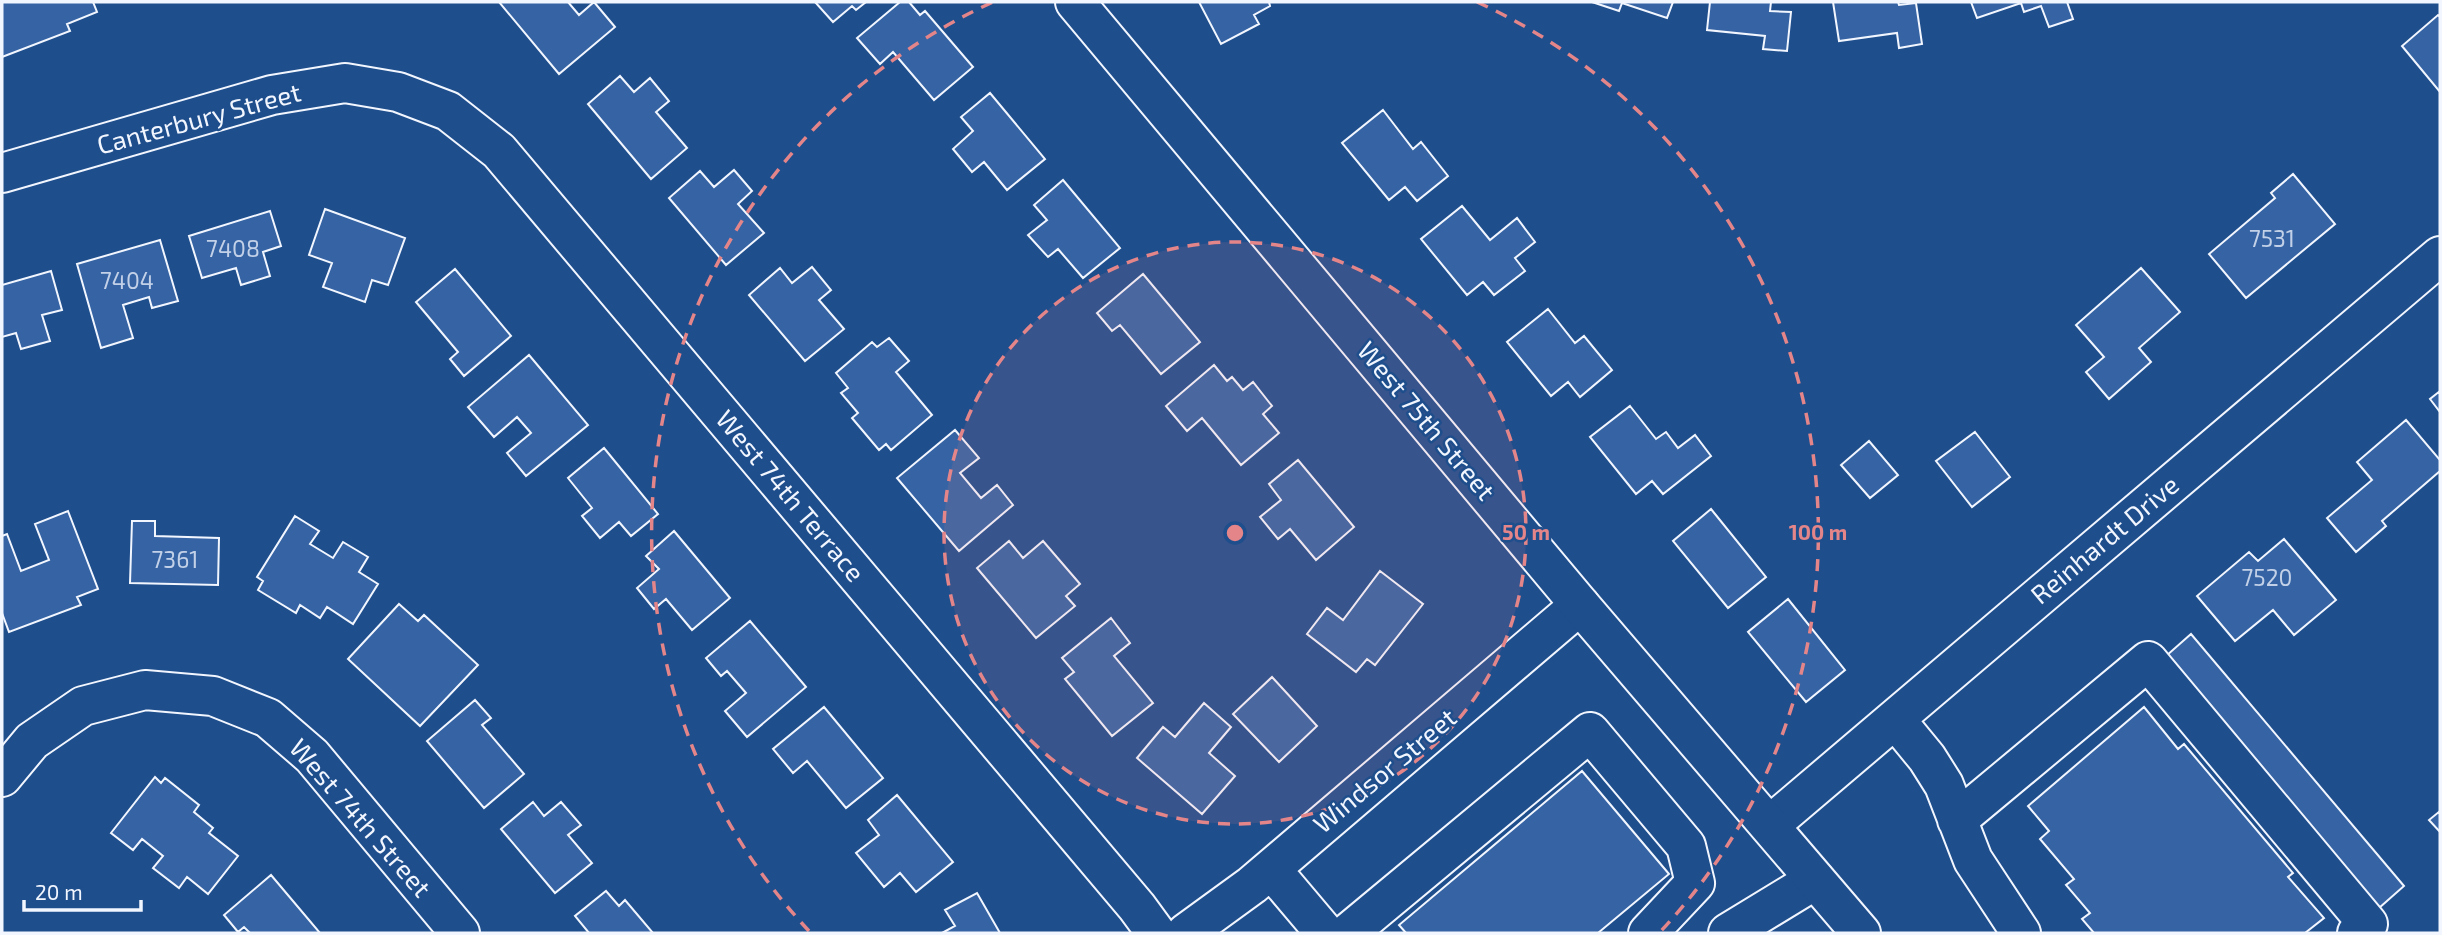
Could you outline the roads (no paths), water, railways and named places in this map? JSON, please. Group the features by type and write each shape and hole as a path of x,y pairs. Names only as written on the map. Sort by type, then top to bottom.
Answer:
{"street":[{"name":"West 75th Street","path":"1075,2 1580,605 1861,933"},
{"name":"Canterbury Street","path":"2,173 272,95 345,83 398,92"},
{"name":"West 74th Terrace","path":"398,92 448,111 499,151 1156,933"},
{"name":"Reinhardt Drive","path":"1770,825 2440,256"},
{"name":"Windsor Street","path":"1186,933 1271,869 1580,605"},
{"path":"1957,820 2148,661 2368,924 2357,933"},
{"name":"West 74th Street","path":"2,777 32,741 83,706 145,690 213,696 268,718 312,756 460,933"},
{"path":"1895,719 1927,758 1944,785 1973,860 2021,933"},
{"path":"1348,933 1591,732 1686,846 1695,883 1648,933"},
{"path":"1271,869 1325,933"},
{"path":"1728,933 1815,880"}]}
